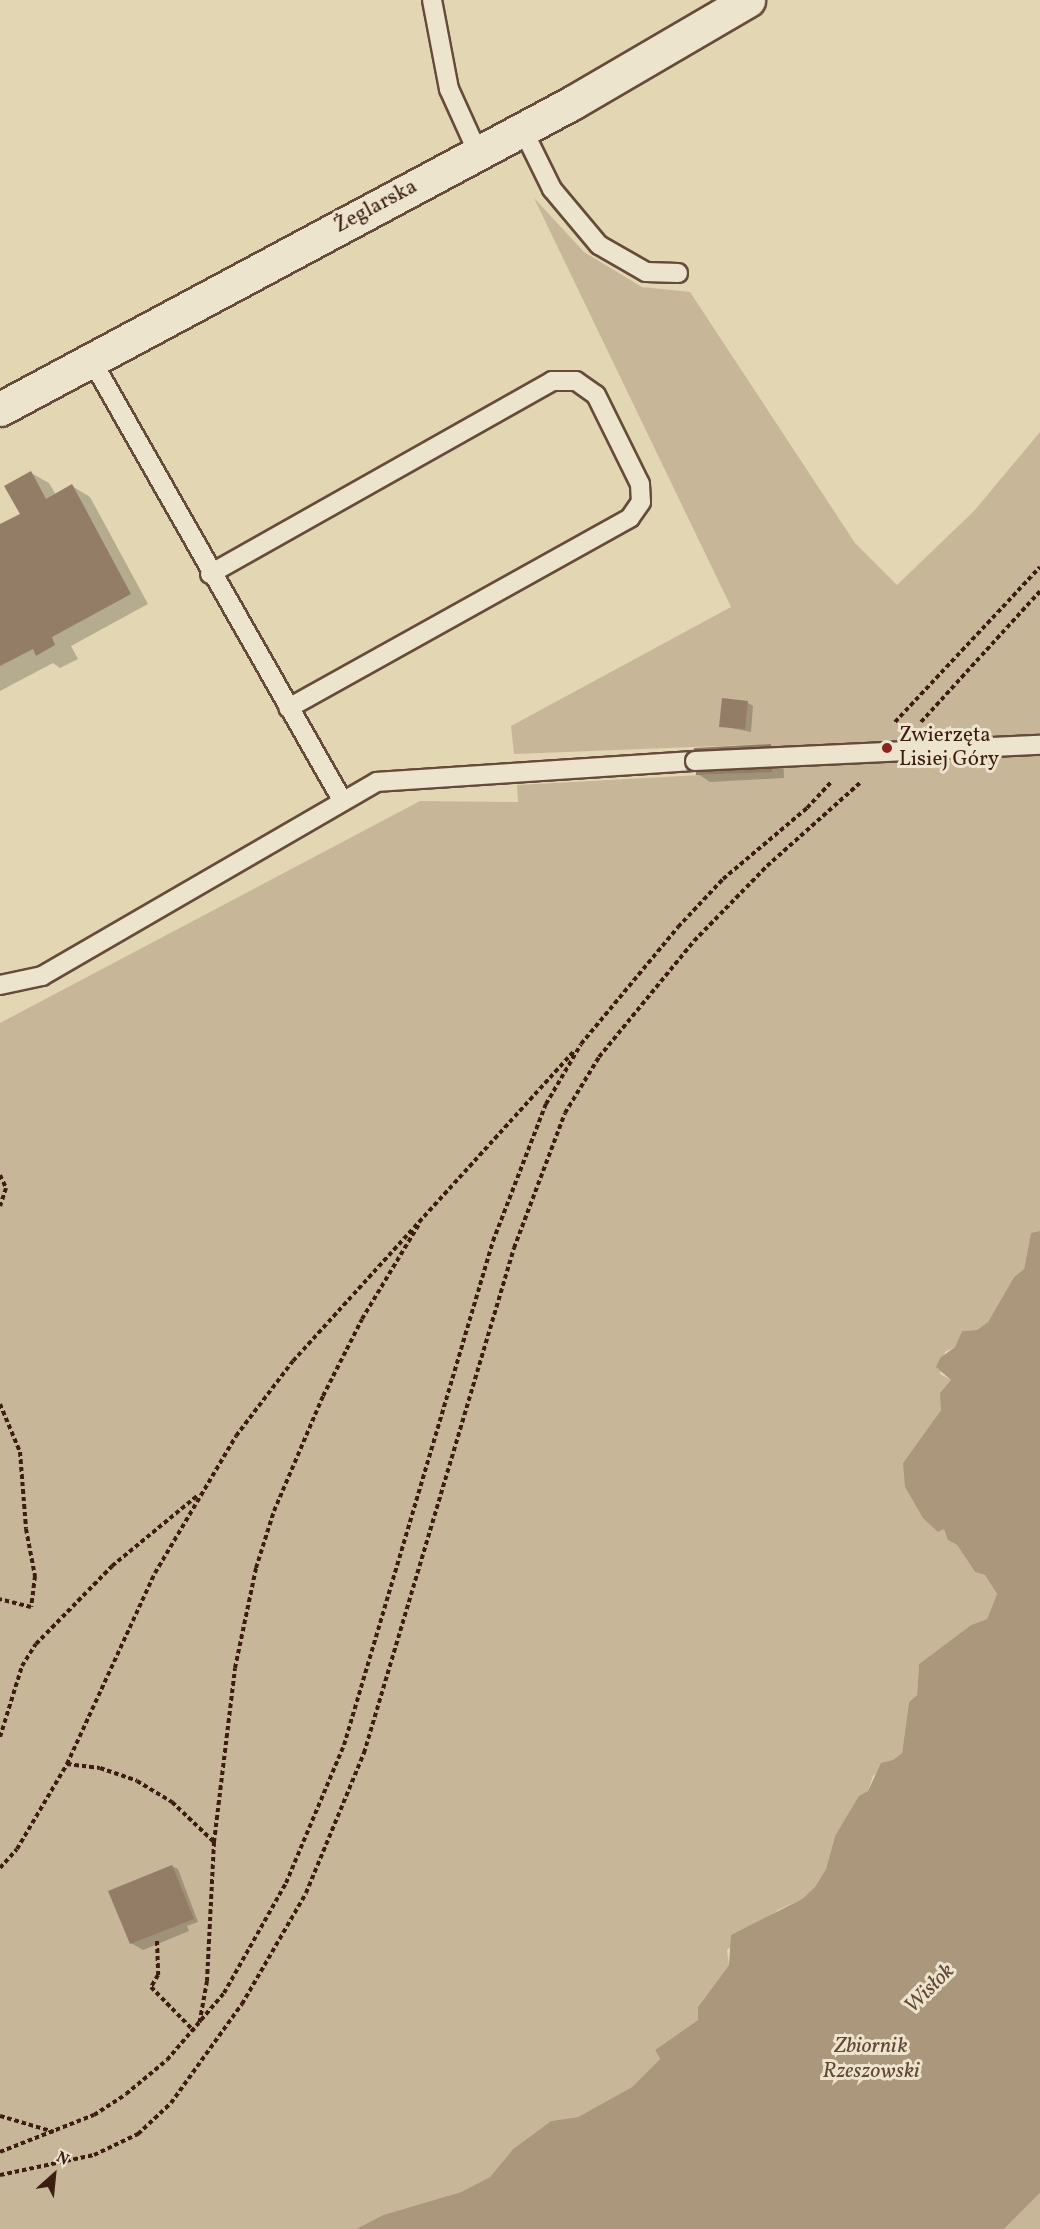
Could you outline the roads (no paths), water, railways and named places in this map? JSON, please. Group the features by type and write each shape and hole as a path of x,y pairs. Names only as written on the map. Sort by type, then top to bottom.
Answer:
{"street":[{"name":"Żeglarska","path":"0,409 523,130 748,0"}],"lane":[{"path":"432,0 449,89 478,153"},
{"path":"523,130 552,189 599,245 646,272 678,273"},
{"path":"91,359 210,574 342,801"},
{"path":"210,574 552,381 576,381 596,395 640,484 641,502 630,518 288,708"},
{"path":"0,985 42,976 377,782 695,762 1040,745"}],"water":[{"name":"Zbiornik Rzeszowski","path":"1040,1231 1040,2193 1004,2229 356,2229 383,2215 461,2192 490,2177 513,2149 551,2121 578,2117 632,2087 660,2059 655,2050 698,2020 698,2007 729,1965 731,1935 802,1899 815,1887 826,1869 835,1836 859,1796 868,1791 881,1763 893,1760 902,1753 909,1702 917,1695 919,1664 971,1625 987,1619 997,1594 985,1575 975,1572 957,1545 948,1540 944,1529 938,1532 923,1518 905,1487 903,1463 941,1410 940,1393 951,1380 936,1367 940,1358 955,1347 962,1331 977,1330 988,1322 1014,1277 1024,1269 1031,1233"}],"place":[{"name":"Zwierzęta Lisiej Góry","path":"887,748"}],"water label":[{"name":"Wisłok","path":"930,1989"}]}
